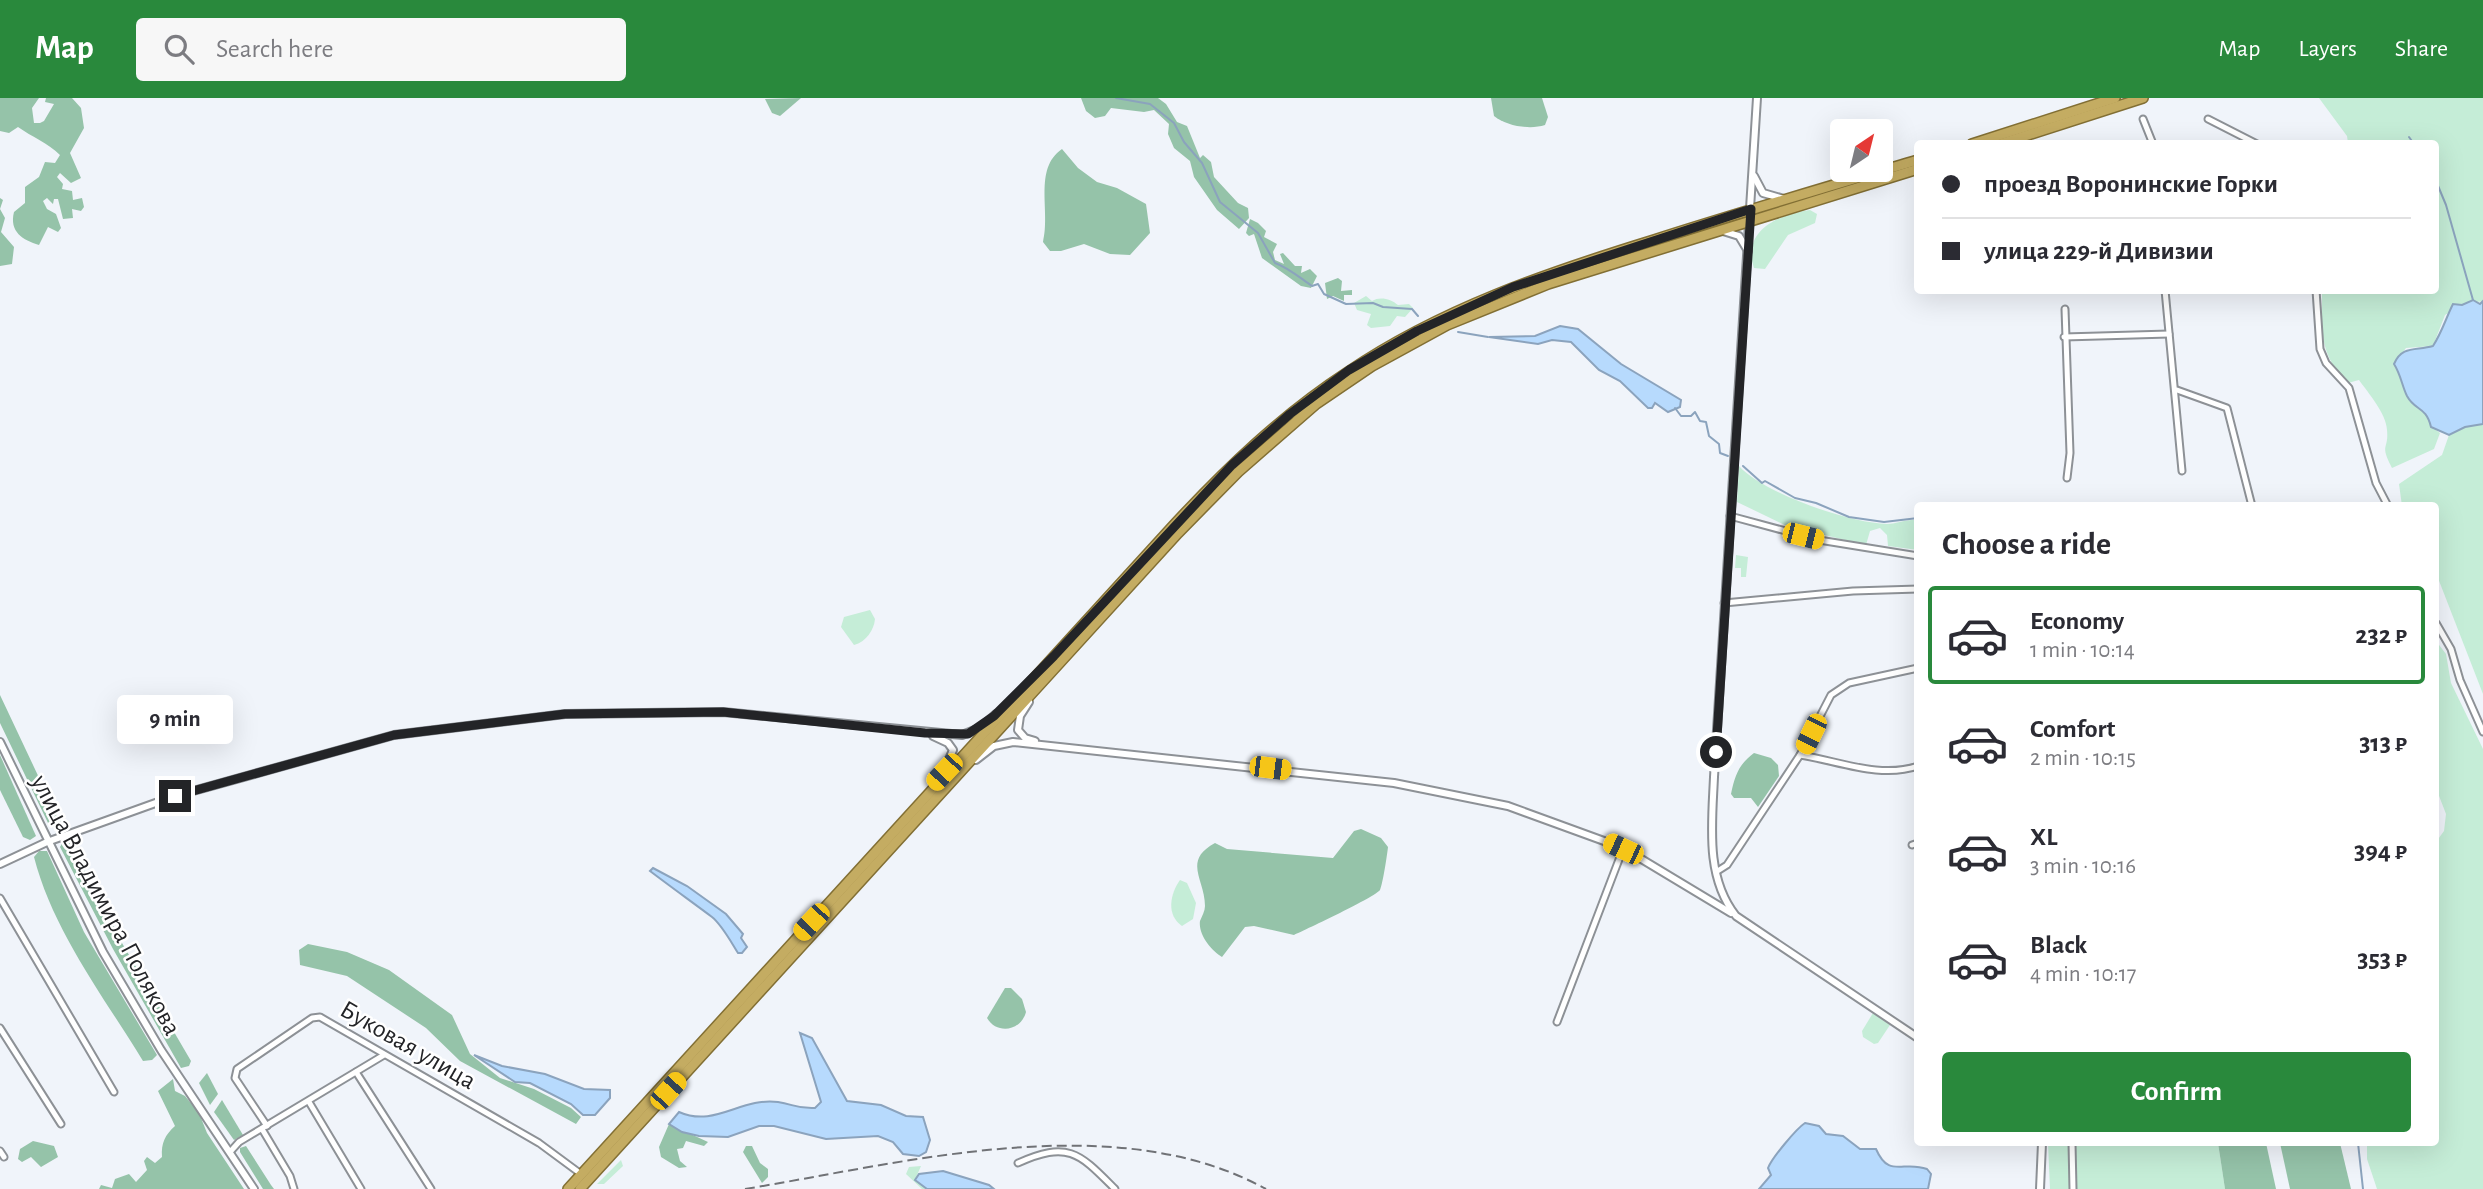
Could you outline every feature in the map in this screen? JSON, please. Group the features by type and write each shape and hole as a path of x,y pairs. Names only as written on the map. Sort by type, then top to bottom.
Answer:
{"highway":[{"path":"1984,140 2115,98"},
{"path":"2012,140 2143,98"},
{"path":"580,1189 1143,571 1257,453 1316,404 1372,366 1447,325 1516,295 1714,231 1786,199 1914,161"},
{"path":"568,1189 1054,656 1232,465 1290,414 1349,370 1433,322 1513,287 1751,214 1914,171"}],"street":[{"path":"1736,916 1718,884 1711,837 1756,98"},
{"path":"2143,119 2151,140"},
{"path":"2208,119 2249,140"},
{"path":"1752,169 1759,189 1768,196 1786,199"},
{"path":"1714,231 1736,233 1748,252"},
{"path":"2165,294 2177,390 2182,471"},
{"path":"2316,294 2320,349 2326,363 2348,388 2376,482 2386,502"},
{"path":"2065,309 2070,453 2067,478"},
{"path":"2064,337 2169,334"},
{"path":"2177,390 2227,408 2251,502"},
{"path":"1730,516 1819,540 1914,555"},
{"path":"1050,746 1019,733 1018,723 1023,710 1108,616 1143,571"},
{"path":"1724,603 1853,591 1914,589"},
{"path":"2439,628 2451,649 2459,680 2483,732"},
{"path":"0,864 47,842 175,796 394,735 565,714 723,712 962,735 980,728 1054,656"},
{"path":"1716,872 1727,865 1800,755 1835,691 1849,683 1914,669"},
{"path":"836,895 863,860 950,764 953,753 950,746 925,733"},
{"name":"улица Владимира Полякова","path":"0,742 103,952 161,1050 254,1189"},
{"path":"899,839 991,748 1008,743 1220,763 1450,793 1508,806 1623,849 1736,916 1914,1035"},
{"path":"1800,755 1875,771 1900,772 1914,767"},
{"path":"1557,1022 1623,849"},
{"path":"1696,892 1709,895 1718,884"},
{"path":"1696,892 1707,898 1723,897"},
{"path":"0,898 114,1092"},
{"name":"Буковая улица","path":"265,1128 235,1078 237,1069 312,1018 320,1017 539,1143 581,1174"},
{"path":"0,1028 61,1124"},
{"path":"230,1152 239,1142 384,1055"},
{"path":"356,1072 431,1189"},
{"path":"309,1102 361,1189"},
{"path":"265,1128 294,1189"},
{"path":"2040,1189 2042,1146"},
{"path":"2072,1146 2073,1189"},
{"path":"1018,1163 1033,1156 1072,1152 1086,1159 1115,1189"}],"green space":[{"path":"0,98 39,98 32,108 34,123 44,121 54,104 45,102 46,98 72,98 81,108 84,128 70,153 81,178 71,183 60,173 57,177 63,184 62,189 72,191 73,200 82,198 84,207 81,211 72,209 73,218 63,219 58,199 54,199 53,204 47,198 43,201 47,209 56,214 61,228 58,232 48,227 39,245 28,241 15,230 14,212 25,203 25,187 39,177 45,162 55,163 60,155 18,127 9,133 0,131"},
{"path":"801,98 780,116 772,113 765,99"},
{"path":"1081,98 1158,98 1166,104 1177,122 1187,126 1200,158 1203,155 1211,162 1214,177 1238,203 1248,208 1249,218 1239,229 1217,210 1194,177 1190,161 1174,148 1168,134 1169,124 1154,110 1144,112 1111,108 1105,116 1095,118 1086,111"},
{"path":"1491,98 1542,98 1548,117 1545,125 1525,127 1511,125 1499,119 1494,116"},
{"path":"2319,98 2483,98 2483,301 2462,305 2445,315 2433,346 2406,348 2394,364 2403,378 2407,396 2424,409 2432,427 2440,433 2434,449 2392,468 2385,451 2387,430 2380,410 2359,380 2348,383 2331,362 2322,329 2322,294 2439,294 2439,140 2348,140"},
{"path":"1062,149 1078,168 1097,182 1117,188 1146,204 1150,233 1130,255 1110,254 1084,244 1061,251 1050,251 1043,242 1045,179 1053,157"},
{"path":"0,209 5,218 1,232 14,247 12,264 0,266"},
{"path":"1810,210 1817,214 1815,223 1788,235 1765,269 1754,268 1751,255 1758,234 1776,220"},
{"path":"1250,219 1266,231 1264,237 1277,244 1273,252 1275,260 1284,264 1280,254 1283,253 1295,266 1302,266 1301,273 1310,269 1317,276 1311,288 1301,286 1262,258 1254,234 1249,236 1246,233"},
{"path":"1338,278 1342,281 1341,291 1352,290 1352,295 1344,295 1344,301 1333,296 1327,299 1325,283"},
{"path":"1366,296 1372,301 1385,299 1398,305 1409,304 1413,308 1405,317 1397,316 1390,326 1371,328 1367,325 1371,314 1357,310 1354,303"},
{"path":"2483,424 2483,694 2439,581 2439,502 2401,502 2399,484 2442,455 2449,435 2465,427"},
{"path":"1739,466 1786,496 1830,512 1887,524 1914,520 1914,549 1888,546 1887,535 1880,528 1870,531 1866,545 1787,526 1737,502"},
{"path":"1736,555 1748,557 1746,577 1741,577 1741,568 1735,568"},
{"path":"870,610 875,619 873,627 866,638 854,645 841,627 844,617"},
{"path":"2439,645 2446,654 2451,683 2483,749 2483,1189 2377,1189 2367,1159 2367,1146 2439,1146 2439,838 2444,831 2446,814 2439,796"},
{"path":"0,695 58,818 68,825 57,828 49,825 0,723"},
{"path":"1754,753 1771,758 1778,765 1779,776 1758,807 1751,798 1734,798 1731,794 1738,770"},
{"path":"0,755 36,836 30,840 23,837 0,790"},
{"path":"1361,829 1381,838 1388,847 1381,887 1375,894 1294,935 1254,926 1245,927 1222,957 1206,942 1200,926 1205,906 1197,864 1205,850 1215,843 1227,849 1333,858 1354,831"},
{"path":"63,842 70,842 122,943 191,1061 189,1066 181,1068 113,949 60,847"},
{"path":"39,851 47,851 84,932 157,1055 152,1060 143,1061 67,937 54,911 34,857"},
{"path":"1180,880 1187,883 1196,903 1193,919 1182,926 1174,916 1171,904"},
{"path":"308,944 347,952 389,970 452,1015 470,1054 500,1078 534,1089 571,1108 581,1117 576,1124 460,1061 426,1028 347,976 300,965 299,950"},
{"path":"1005,988 1011,988 1022,999 1026,1012 1014,1027 1002,1029 987,1018"},
{"path":"1873,1013 1890,1025 1878,1043 1874,1044 1863,1037 1862,1031"},
{"path":"207,1073 218,1094 210,1105 199,1083"},
{"path":"173,1079 175,1091 185,1096 199,1113 207,1133 244,1189 99,1189 101,1185 112,1188 115,1179 129,1174 136,1182 147,1170 144,1161 147,1157 155,1163 162,1157 164,1140 175,1126 158,1091"},
{"path":"222,1100 243,1135 234,1140 214,1112"},
{"path":"669,1124 708,1142 704,1146 686,1141 683,1148 677,1149 680,1161 687,1167 679,1168 661,1157 659,1147"},
{"path":"33,1141 54,1146 58,1157 41,1167 31,1157 22,1162 18,1159 20,1149"},
{"path":"246,1146 274,1189 263,1189 240,1152 240,1148"},
{"path":"746,1146 752,1146 760,1163 768,1169 768,1177 762,1183 743,1152"},
{"path":"2048,1146 2218,1146 2225,1189 2050,1189"},
{"path":"2218,1146 2267,1146 2276,1189 2225,1189"},
{"path":"2281,1146 2341,1146 2351,1189 2290,1189"},
{"path":"621,1160 623,1166 604,1184 597,1184"},
{"path":"921,1166 915,1180 927,1189 922,1189 906,1174 909,1167"}],"water":[{"path":"2473,300 2480,304 2483,301 2483,424 2465,427 2449,435 2431,427 2426,415 2410,401 2394,364 2405,351 2433,346 2453,304 2462,305"},
{"path":"1560,326 1578,329 1621,364 1681,400 1680,407 1668,412 1655,403 1652,408 1648,408 1620,381 1599,370 1571,342 1552,340 1538,344 1489,337 1535,336"},
{"path":"653,868 687,886 726,914 743,934 741,938 747,947 742,953 738,953 716,920 650,871"},
{"path":"800,1033 812,1038 847,1101 881,1105 906,1116 923,1117 930,1140 926,1152 919,1156 903,1154 893,1142 878,1136 826,1139 774,1126 759,1126 728,1137 699,1136 682,1132 669,1124 679,1112 692,1116 716,1115 765,1102 815,1108 821,1102"},
{"path":"474,1055 502,1066 545,1074 584,1089 610,1090 610,1098 595,1115 583,1115 571,1104 530,1083 515,1082"},
{"path":"1805,1123 1819,1126 1826,1134 1843,1136 1860,1149 1876,1149 1886,1164 1927,1169 1931,1174 1928,1189 1759,1189 1771,1175 1768,1168 1774,1158"},
{"path":"943,1171 989,1185 994,1189 927,1189 915,1180 919,1174"}],"waterway":[{"path":"1116,98 1150,104 1174,123 1184,142 1202,163 1220,202 1258,233 1275,263 1312,286 1318,284 1324,294 1346,304 1373,303 1383,307 1412,309 1418,316"},
{"path":"2439,188 2473,300"},
{"path":"1458,332 1488,337"},
{"path":"1675,408 1681,416 1691,416 1695,412 1700,421 1706,422 1709,436 1719,444 1720,453 1728,456"},
{"path":"1743,466 1762,483 1765,481 1795,498 1816,503 1849,517 1884,522 1914,518"},
{"path":"2358,1146 2363,1189"}],"railway":[{"path":"745,1189 940,1156 1009,1148 1077,1146 1143,1150 1207,1164 1266,1189"}],"route":[{"path":"175,796 394,735 565,714 723,712 925,733 968,734 994,716 1032,674 1054,656 1232,465 1270,430 1349,370 1417,331 1513,287 1751,209 1716,752"}]}
